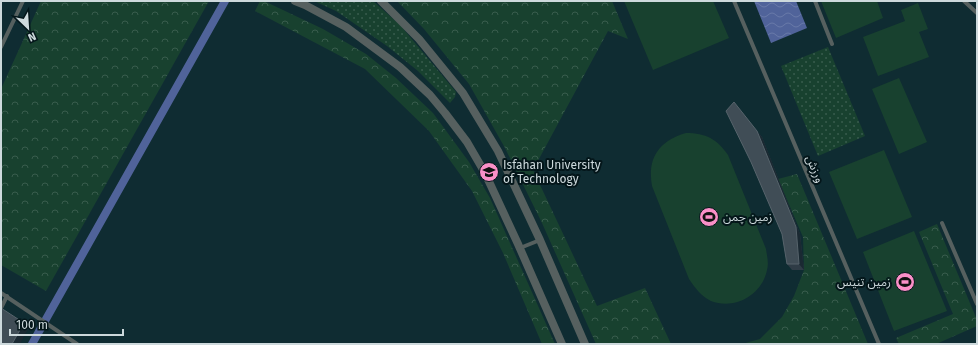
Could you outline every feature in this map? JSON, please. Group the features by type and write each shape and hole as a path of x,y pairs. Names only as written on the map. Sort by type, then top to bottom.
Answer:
{"street":[{"path":"295,1 346,28 400,67 430,95 467,142 485,173 562,344"},
{"path":"381,1 419,38 463,93 498,151 540,240 585,344"}],"lane":[{"path":"1,47 24,1"},
{"name":"ورزش","path":"734,1 879,344"},
{"path":"815,1 832,44"},
{"path":"964,1 977,13"},
{"path":"942,223 977,304"},
{"path":"520,248 540,240"},
{"path":"1,292 77,344"},
{"path":"1,308 7,296"}],"shaded area":[{"name":"Isfahan University of Technology","path":"1,1 977,1 977,344 1,344"}],"green space":[{"path":"41,1 209,1 46,291 1,265 1,89"},
{"path":"260,1 264,1 323,29 366,54 396,78 433,113 469,162 490,198 555,344 542,344 503,253 472,191 429,131 365,69 255,11"},
{"path":"314,1 373,1 400,25 456,92 455,97 450,103 418,71 387,46 336,11"},
{"path":"397,1 612,1 628,39 608,31 533,170 597,306 645,288 671,344 596,344 542,223 505,148 469,84 424,29"},
{"path":"624,1 713,1 729,38 653,70"},
{"path":"821,1 877,1 883,18 836,38"},
{"path":"918,3 928,29 919,32 929,57 878,76 863,37 905,21 901,10"},
{"path":"828,47 865,136 818,156 781,66"},
{"path":"899,78 927,142 899,154 872,89"},
{"name":"زمین چمن","path":"686,133 699,134 710,138 724,149 728,155 766,249 768,265 760,287 746,298 738,302 720,303 711,301 701,294 694,286 689,279 652,186 651,167 657,152 669,141"},
{"path":"884,150 912,217 857,239 829,172"},
{"path":"797,174 868,344 742,344 760,339 782,317 794,296 804,270 803,237 778,179"},
{"path":"937,224 977,320 977,326 936,344 899,344 896,338 953,314 919,232"},
{"name":"زمین تنیس","path":"914,231 947,311 894,331 863,252"}],"water":[{"path":"754,1 796,1 807,28 771,43"}],"building":[{"path":"734,102 757,131 796,227 799,264 787,264 782,234 751,162 726,111"},
{"path":"1,308 24,323 12,344 1,344"}],"waterway":[{"path":"32,344 225,1"}],"place":[{"name":"Isfahan University of Technology","path":"489,172"},
{"name":"زمین چمن","path":"709,217"},
{"name":"زمین تنیس","path":"905,282"}]}
